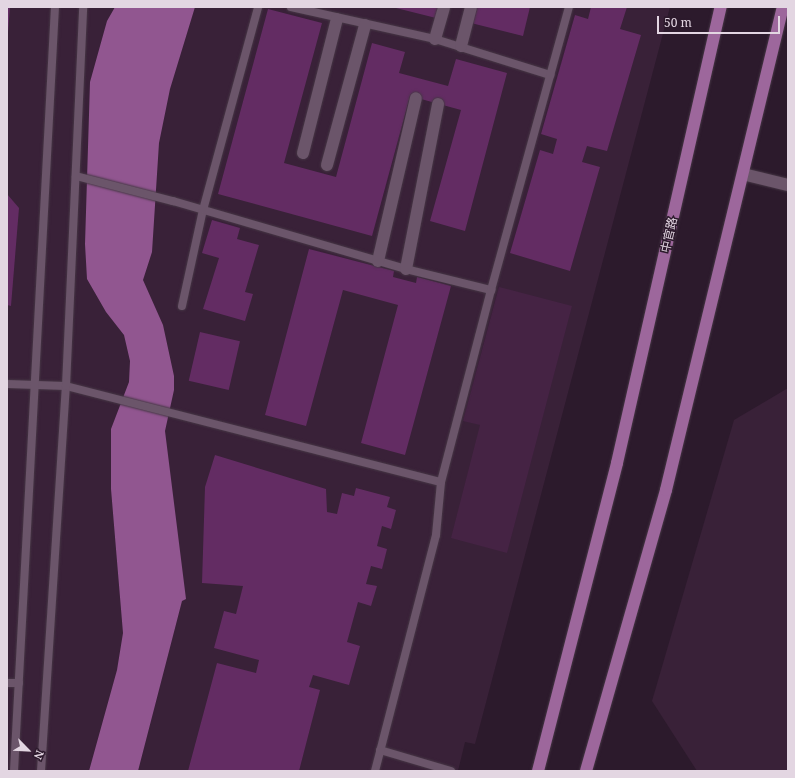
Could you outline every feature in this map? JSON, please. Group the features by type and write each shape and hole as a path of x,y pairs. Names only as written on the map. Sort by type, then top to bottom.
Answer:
{"main road":[{"name":"中官路","path":"538,771 617,463 721,7"},
{"path":"586,771 666,490 784,7"}],"street":[{"path":"436,39 444,7"},
{"path":"462,46 471,7"},
{"path":"303,153 337,19"},
{"path":"327,166 365,25"},
{"path":"378,261 416,98"},
{"path":"406,269 438,104"},
{"path":"743,174 788,185"}],"lane":[{"path":"14,771 37,386 55,7"},
{"path":"41,771 66,386 83,7"},
{"path":"182,306 203,210 258,7"},
{"path":"291,7 337,19 436,39 550,75"},
{"path":"375,771 436,534 441,482 490,290 569,7"},
{"path":"76,176 173,201 406,269 490,290"},
{"path":"7,384 66,386 441,482"},
{"path":"7,683 19,683"},
{"path":"380,750 451,771"}],"shaded area":[{"path":"7,7 670,7 475,744 465,742 458,771 7,771"},
{"path":"115,7 195,7 170,89 159,143 152,252 143,280 163,325 174,376 174,390 165,431 186,599 182,601 138,771 89,771 117,670 123,633 111,489 111,429 129,382 130,361 124,335 106,312 87,279 85,244 90,82 107,21"},
{"path":"499,287 572,306 507,553 451,538 480,425 463,421"},
{"path":"788,388 788,771 697,771 652,701 734,420"}],"building":[{"path":"7,7 10,7 8,33 7,33"},
{"path":"392,7 438,7 436,18"},
{"path":"475,7 530,7 523,36 471,23"},
{"path":"591,7 627,7 620,29 641,35 607,151 587,146 582,162 600,167 570,271 510,253 540,150 553,154 557,139 541,134 575,15 588,19"},
{"path":"268,9 322,23 284,163 336,177 372,43 405,52 399,73 448,86 456,59 507,73 465,231 430,221 461,110 410,96 372,236 218,194"},
{"path":"7,194 19,208 11,306 7,305"},
{"path":"212,220 240,228 237,239 259,245 245,292 253,294 245,321 203,309 219,258 202,253"},
{"path":"309,249 394,271 393,277 416,283 417,277 451,286 405,455 361,443 398,305 343,290 306,426 265,415"},
{"path":"200,332 240,341 229,390 189,381"},
{"path":"215,455 326,489 327,512 337,514 342,493 354,496 356,488 390,497 387,507 396,510 391,529 382,526 377,546 387,549 382,569 371,566 366,584 377,586 371,606 358,602 347,642 360,646 349,685 313,675 309,687 320,690 299,771 188,771 217,663 256,673 259,660 214,648 224,611 236,614 243,586 202,583 205,487"}]}
